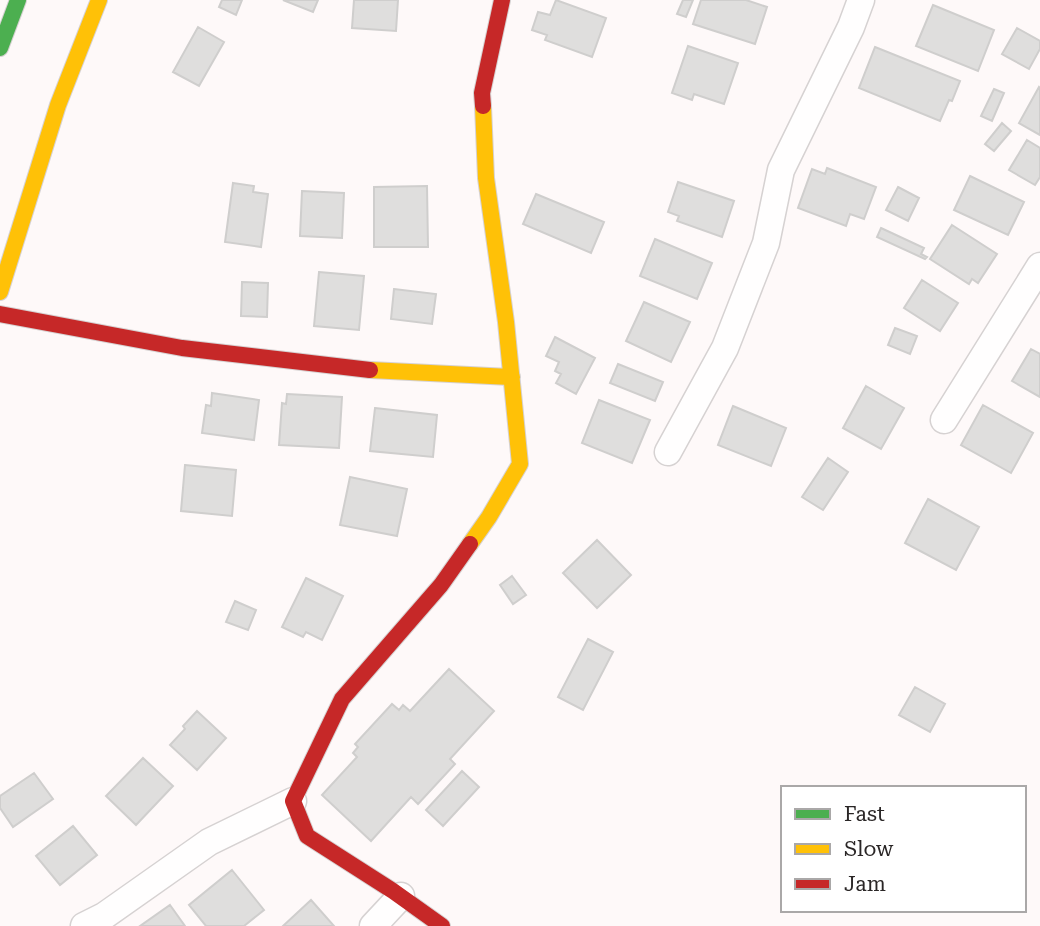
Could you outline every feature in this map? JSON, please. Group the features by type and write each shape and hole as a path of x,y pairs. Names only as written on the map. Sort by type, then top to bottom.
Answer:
{"street":[{"path":"0,48 18,0"},
{"path":"0,292 58,105 99,0"},
{"path":"83,926 104,916 209,842 293,801 342,699 441,585 489,517 520,464 512,377 486,178 482,93 502,0"},
{"path":"668,452 725,348 766,243 781,170 851,27 861,0"},
{"path":"943,420 1040,266"},
{"path":"0,314 196,350 361,370 512,377"},
{"path":"293,801 307,836 401,896 442,926"},
{"path":"373,926 401,896"}],"building":[{"path":"222,0 242,0 236,15 219,7"},
{"path":"283,0 318,0 313,12"},
{"path":"354,0 398,0 396,31 352,28"},
{"path":"556,0 606,18 592,57 545,40 547,35 532,30 538,12 550,15"},
{"path":"683,0 693,0 686,17 677,14"},
{"path":"701,0 746,0 767,7 755,44 693,24"},
{"path":"933,5 994,30 978,71 916,46"},
{"path":"198,27 224,42 199,86 173,72"},
{"path":"1017,28 1040,41 1040,49 1029,69 1002,54"},
{"path":"688,46 738,63 724,104 694,94 692,100 672,93"},
{"path":"875,47 960,81 940,121 859,88"},
{"path":"1040,88 1040,135 1019,123"},
{"path":"994,89 1004,93 992,121 981,116"},
{"path":"1002,123 1011,131 994,151 985,144"},
{"path":"1027,140 1040,148 1040,177 1035,185 1009,170"},
{"path":"827,168 876,187 864,219 850,214 846,226 798,208 812,169 825,174"},
{"path":"970,176 1024,202 1008,235 954,210"},
{"path":"678,182 734,201 722,237 677,221 679,216 668,212"},
{"path":"233,183 254,186 253,192 268,194 261,247 225,242"},
{"path":"427,186 428,247 374,247 374,187"},
{"path":"898,187 919,198 908,221 886,210"},
{"path":"302,191 344,193 342,238 300,236"},
{"path":"536,194 604,222 591,253 523,224"},
{"path":"952,225 997,254 978,283 972,279 969,284 930,259"},
{"path":"881,228 924,248 921,254 927,257 925,259 877,237"},
{"path":"655,239 712,263 697,299 640,276"},
{"path":"319,272 364,276 359,330 314,326"},
{"path":"922,280 958,303 940,331 904,308"},
{"path":"242,282 268,283 267,317 241,316"},
{"path":"394,289 436,294 432,324 391,319"},
{"path":"644,302 690,322 671,362 626,341"},
{"path":"895,328 917,336 910,354 888,345"},
{"path":"555,337 595,358 576,394 556,383 561,374 555,371 559,362 546,356"},
{"path":"1031,349 1040,354 1040,397 1012,381"},
{"path":"618,364 663,382 655,401 610,383"},
{"path":"866,386 904,408 881,449 843,428"},
{"path":"212,393 259,400 254,440 202,433 206,405 211,406"},
{"path":"287,394 342,397 339,448 279,445 282,403 286,404"},
{"path":"599,400 650,420 632,463 582,443"},
{"path":"983,405 1033,433 1011,473 961,445"},
{"path":"733,406 786,428 771,466 718,445"},
{"path":"375,408 437,415 433,457 370,451"},
{"path":"828,458 848,472 823,510 802,497"},
{"path":"185,465 236,470 232,516 181,511"},
{"path":"350,477 407,489 397,536 340,525"},
{"path":"928,499 979,527 956,570 905,543"},
{"path":"597,540 631,575 597,608 563,573"},
{"path":"512,576 526,595 513,604 500,585"},
{"path":"306,578 343,596 322,640 306,632 303,637 282,627"},
{"path":"235,601 256,610 248,630 226,622"},
{"path":"588,639 613,652 583,710 558,697"},
{"path":"449,669 494,711 450,759 455,764 418,804 411,797 371,841 322,795 357,757 353,753 358,747 355,744 392,704 399,710 403,705 410,711"},
{"path":"915,687 945,704 930,732 899,715"},
{"path":"197,711 226,738 197,770 170,745"},
{"path":"143,758 173,786 136,825 106,796"},
{"path":"462,771 479,787 443,826 426,810"},
{"path":"34,773 53,799 13,827 0,808 0,796"},
{"path":"73,826 97,855 60,885 36,856"},
{"path":"232,870 264,910 244,926 206,926 189,905"},
{"path":"311,900 334,926 283,926"},
{"path":"170,905 185,926 140,926"}],"traffic: fast":[{"path":"0,48 18,0"}],"traffic: slow":[{"path":"0,292 58,105 99,0"},
{"path":"470,544 520,464 506,322 486,178 483,106"},
{"path":"370,370 512,377"}],"traffic: jam":[{"path":"483,106 482,93 502,0"},
{"path":"0,314 182,348 370,370"},
{"path":"442,926 307,836 293,801 342,699 441,585 470,544"}]}
